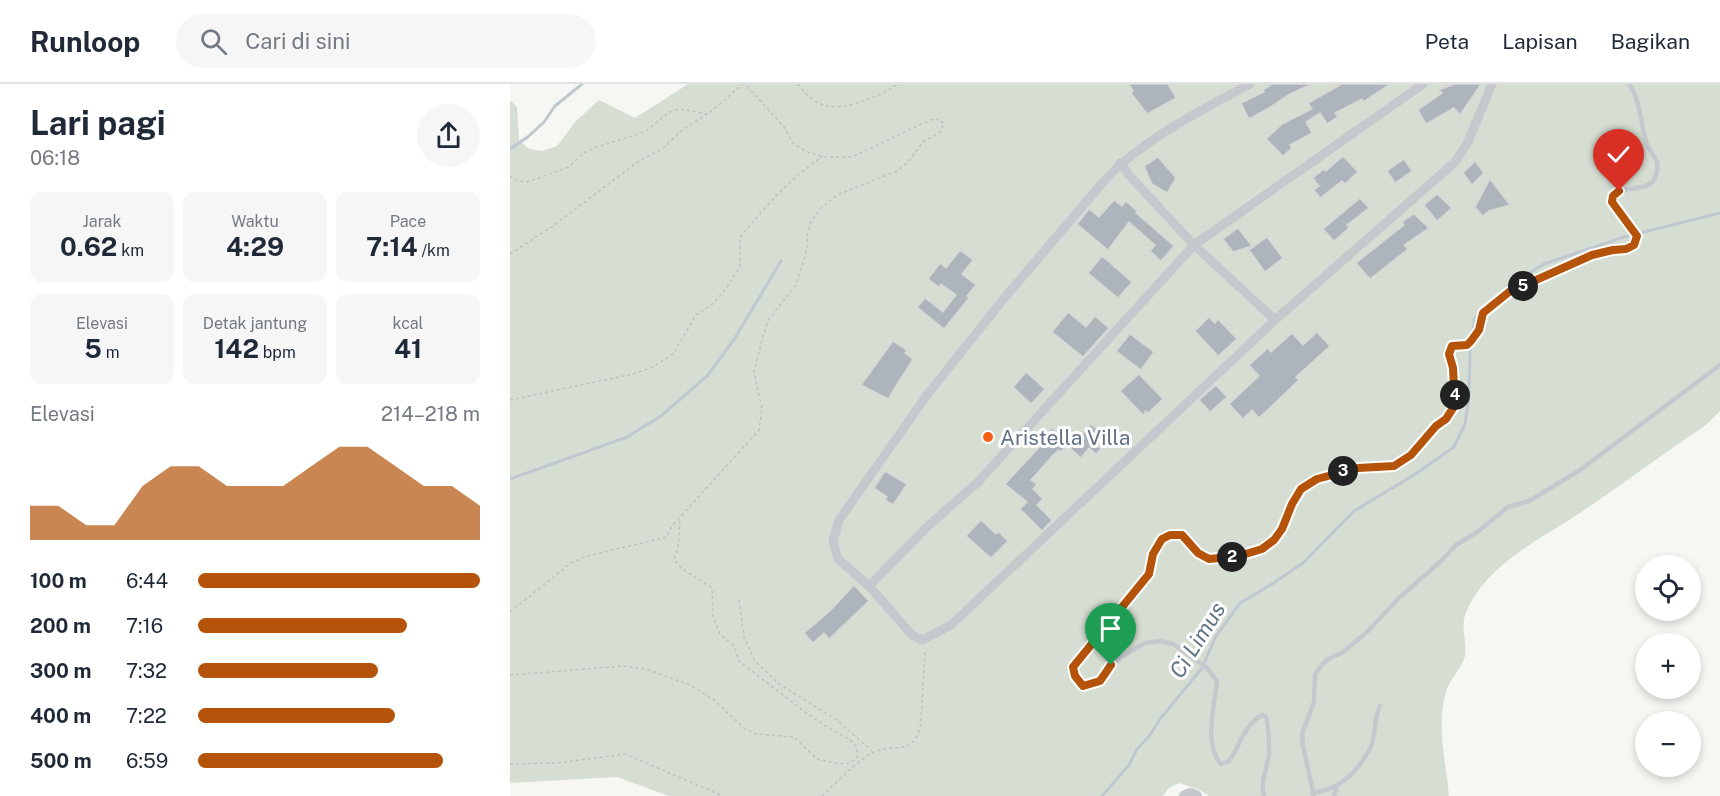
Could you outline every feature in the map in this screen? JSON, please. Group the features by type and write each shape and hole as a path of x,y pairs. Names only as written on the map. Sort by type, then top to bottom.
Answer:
{"street":[{"path":"1250,84 1199,111 1120,163 1006,296 927,395 839,519 833,541 838,559 869,586 911,634 922,640 951,625 1275,320 1455,162 1467,144 1492,84"},
{"path":"869,586 928,526 978,482 1194,245 1423,84"},
{"path":"1120,163 1194,245 1275,320"},
{"path":"1185,796 1190,794 1196,796"}],"lane":[{"path":"1264,796 1262,781 1269,755 1267,738 1269,730 1266,717 1262,715 1256,718 1240,740 1229,761 1221,764 1214,753 1211,720 1217,681 1206,667 1173,644 1145,643 1111,665 1100,681 1083,686 1075,676 1073,667 1076,661 1084,655 1149,574 1153,554 1162,539 1170,535 1182,535 1198,553 1209,559 1239,556 1262,549 1274,540 1282,529 1301,489 1317,479 1335,473 1358,468 1394,466 1411,455 1436,426 1446,419 1455,405 1453,368 1449,354 1452,346 1467,345 1471,341 1479,330 1483,313 1509,292 1582,259 1634,245 1637,236 1615,208 1612,202 1613,196 1619,191 1650,184 1658,170 1657,162 1646,140 1638,101 1629,84"},
{"path":"1380,706 1375,716 1372,745 1348,779 1326,791 1313,794 1302,734 1314,702 1315,674 1321,666 1360,638 1456,545 1478,532 1508,507 1529,501 1580,470 1720,365"},
{"path":"1334,796 1337,786"}],"path":[{"path":"510,254 553,226 639,161 662,149 681,131 708,114 744,84 785,128 793,143 805,151 823,157 852,157 930,120 939,119 944,124 940,132 923,142 908,162 897,171 837,195 821,208 810,222 807,249 796,285 769,318 754,372 762,409 759,430 672,526 667,537 587,556 571,563 510,612"},
{"path":"798,84 806,94 821,105 840,107 883,94 898,84"},
{"path":"510,176 517,181 527,182 569,167 583,153 645,132 668,113 679,109 708,114"},
{"path":"510,400 633,374 653,367 673,354 696,315 714,303 740,266 740,237 786,186 803,170 823,157"},
{"path":"510,675 623,666 646,669 690,685 714,700 744,728 756,734 794,737 817,759 850,764 858,758 857,747 849,739 805,712 739,661 734,646 720,634 713,617 711,588 681,568 674,559 678,549 680,518"},
{"path":"739,600 744,637 755,662 779,684 837,720 873,752"},
{"path":"822,796 873,752 905,747 920,732 925,667 925,649 922,640"},
{"path":"510,764 557,763 625,754 723,796"}],"shaded area":[{"path":"688,84 1720,84 1720,411 1706,425 1583,511 1515,555 1486,581 1474,597 1464,620 1465,656 1448,687 1443,705 1442,730 1449,796 1209,796 1200,790 1179,783 1169,788 1163,796 669,796 617,777 510,783 510,100 517,107 519,140 529,149 542,151 557,146 576,121 599,100 635,118"}],"building":[{"path":"1129,84 1168,84 1176,98 1147,114 1131,93 1133,91"},
{"path":"1272,84 1312,84 1288,95 1249,119 1241,103 1264,92 1263,90"},
{"path":"1342,84 1390,84 1363,102 1362,99 1335,113 1338,117 1327,124 1320,113 1306,122 1312,133 1290,145 1292,148 1283,156 1266,139 1282,124 1312,109 1308,103"},
{"path":"1454,84 1481,84 1460,115 1454,108 1426,124 1418,110 1442,93 1439,90"},
{"path":"1343,156 1358,172 1345,184 1342,181 1320,198 1314,190 1319,186 1313,178 1324,169 1326,171"},
{"path":"1158,157 1176,178 1167,193 1152,184 1144,166"},
{"path":"1404,159 1412,171 1395,183 1387,171"},
{"path":"1475,161 1484,173 1472,185 1463,173"},
{"path":"1490,179 1510,205 1489,211 1483,216 1475,207"},
{"path":"1437,194 1452,208 1437,221 1424,205"},
{"path":"1360,198 1369,208 1347,225 1349,228 1334,241 1323,229"},
{"path":"1114,200 1122,206 1126,201 1138,212 1136,213 1174,246 1161,261 1150,251 1155,245 1129,222 1108,250 1077,224 1089,209 1099,217"},
{"path":"1414,214 1429,228 1404,245 1408,249 1370,279 1356,263 1404,225 1402,222"},
{"path":"1238,228 1252,246 1233,252 1223,239"},
{"path":"1267,237 1283,258 1265,272 1249,250"},
{"path":"960,250 973,260 962,274 976,285 967,296 969,298 944,329 917,307 925,298 943,312 956,295 941,284 939,287 928,279 940,263 946,268"},
{"path":"1102,256 1132,282 1118,298 1088,273"},
{"path":"1068,312 1086,327 1095,316 1109,328 1083,357 1052,332"},
{"path":"1209,317 1215,323 1218,319 1237,339 1218,356 1195,331"},
{"path":"1317,332 1330,346 1296,377 1299,380 1259,418 1252,410 1243,419 1229,404 1259,376 1249,365 1268,348 1271,352 1292,333 1303,345"},
{"path":"1130,334 1154,352 1141,370 1116,351"},
{"path":"893,341 907,350 905,353 913,359 888,399 861,385"},
{"path":"1026,372 1045,389 1031,404 1013,387"},
{"path":"1139,374 1163,399 1143,415 1120,391"},
{"path":"1216,385 1227,397 1210,412 1199,400"},
{"path":"1091,424 1102,433 1093,442 1101,449 1096,454 1089,448 1081,458 1070,448"},
{"path":"1052,428 1069,443 1061,452 1059,450 1053,455 1031,480 1037,484 1033,489 1043,499 1037,505 1052,520 1042,531 1020,509 1027,502 1005,484 1047,439 1045,437"},
{"path":"885,471 907,484 893,505 885,500 887,497 874,488"},
{"path":"981,520 996,534 999,532 1008,541 991,558 966,536"},
{"path":"854,585 869,601 829,639 824,633 813,643 804,633 830,611"}],"waterway":[{"path":"510,149 529,136 544,122 555,106 582,84"},
{"name":"Ci Limus","path":"1102,796 1129,765 1137,749 1202,668 1216,636 1240,603 1303,563 1354,511 1414,475 1454,447 1465,424 1469,397 1470,350 1475,318 1508,286 1544,264 1624,237 1720,213"},
{"path":"510,479 627,437 661,416 708,375 735,338 781,261"}],"place":[{"name":"Aristella Villa","path":"988,437"}],"route":[{"path":"1111,665 1100,681 1083,686 1075,676 1073,667 1149,574 1153,554 1162,539 1170,535 1182,535 1198,553 1209,559 1239,556 1262,549 1274,540 1282,529 1301,489 1317,479 1335,473 1358,468 1394,466 1411,455 1436,426 1446,419 1455,405 1453,368 1449,354 1452,346 1467,345 1471,341 1479,330 1483,313 1509,292 1592,255 1626,249 1634,245 1637,236 1612,202 1613,196 1619,191"}]}
